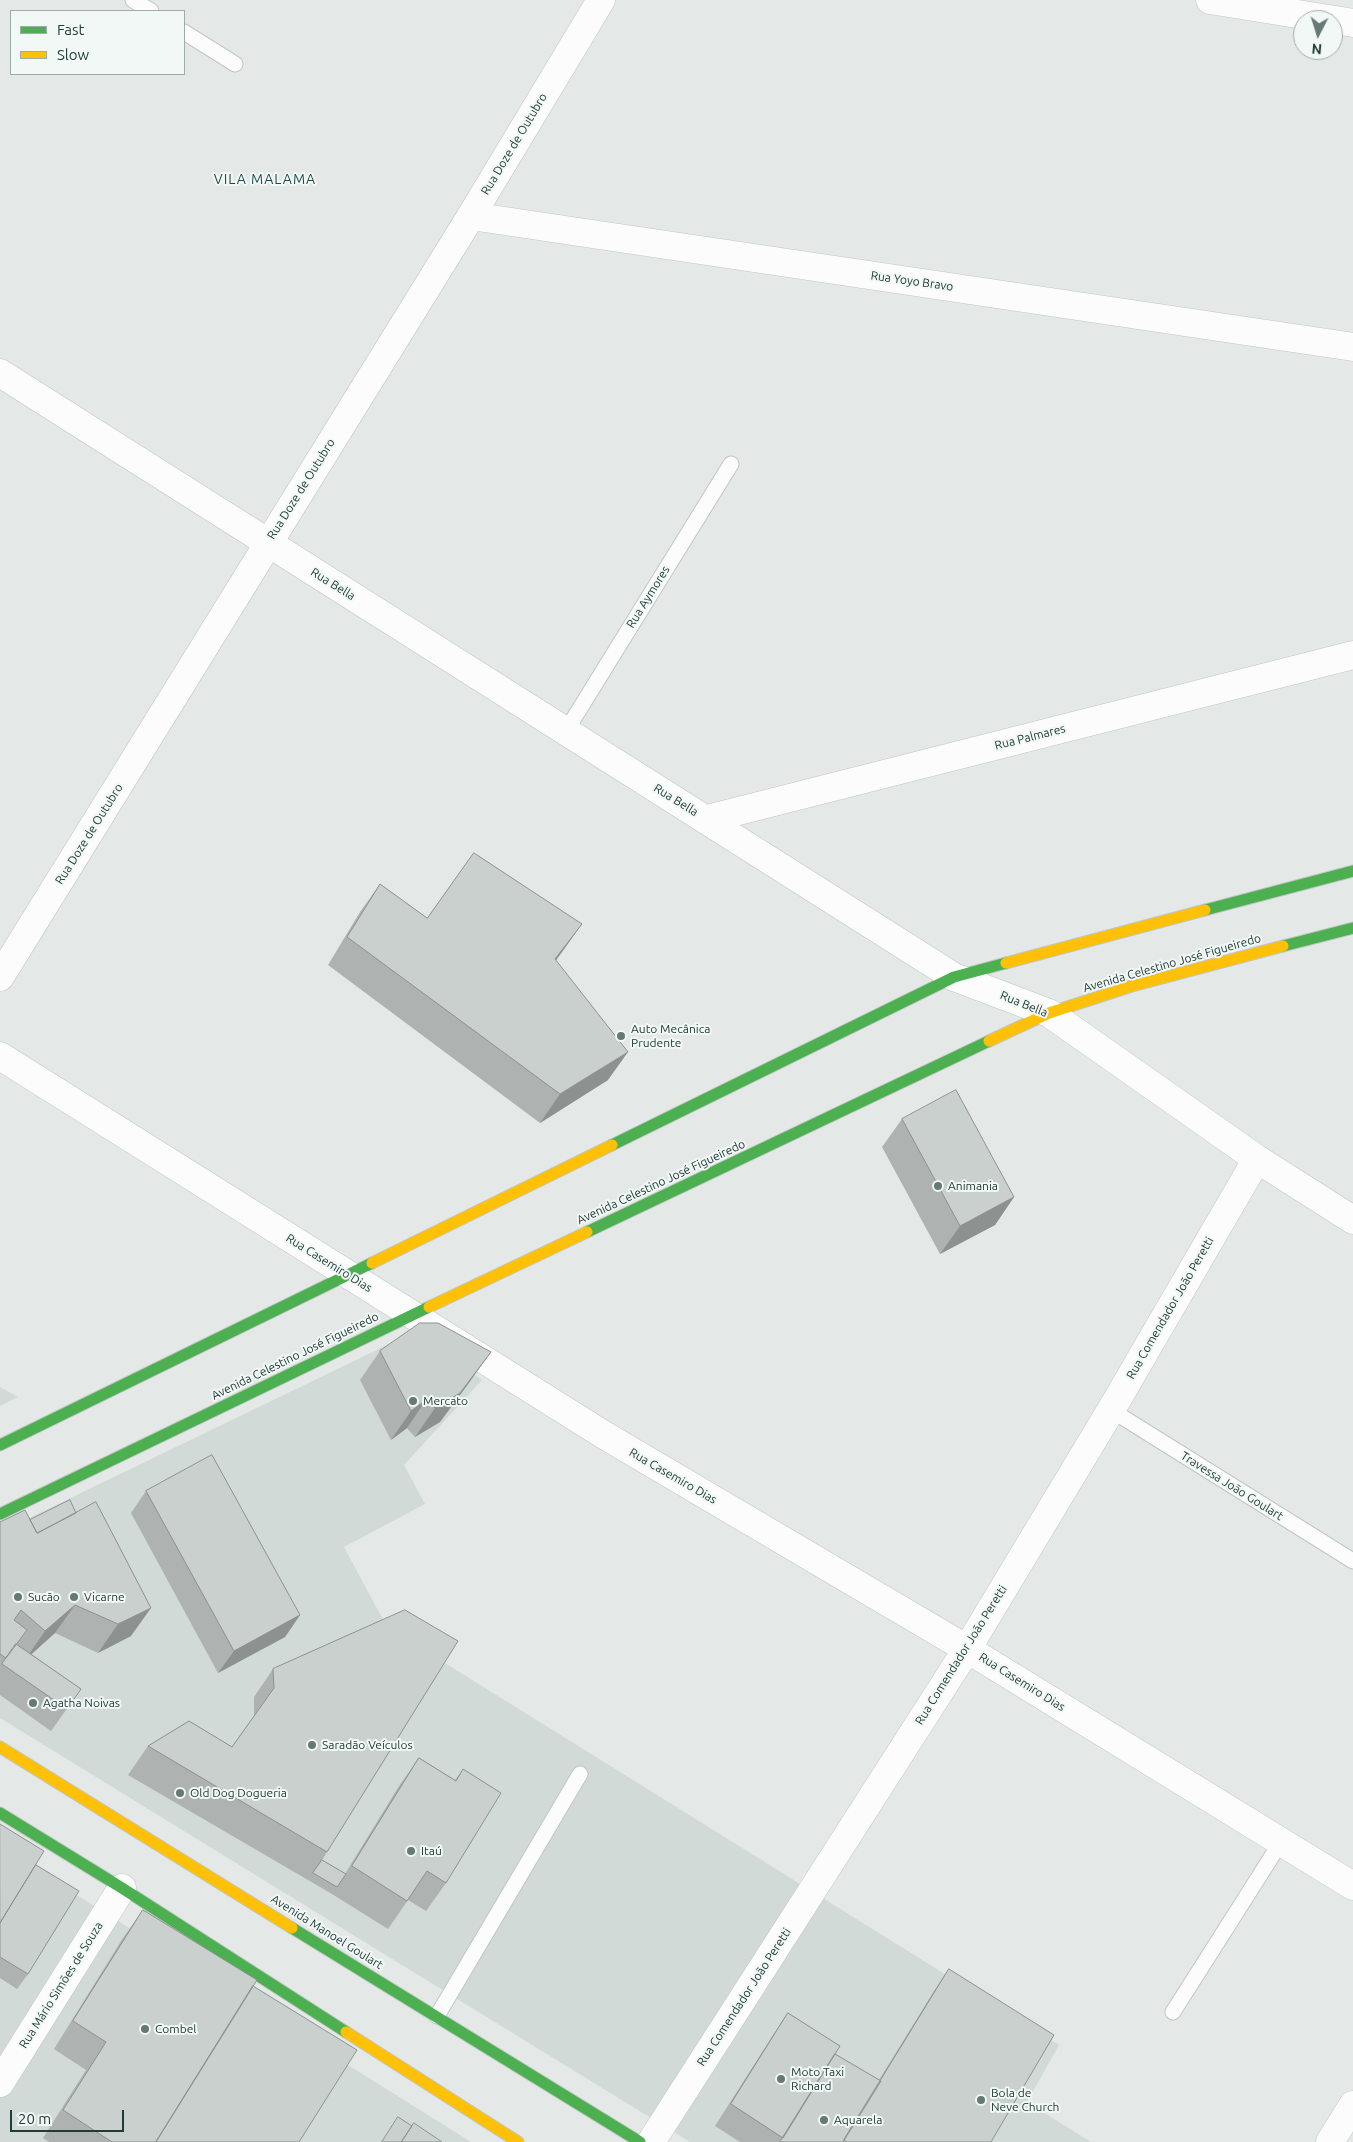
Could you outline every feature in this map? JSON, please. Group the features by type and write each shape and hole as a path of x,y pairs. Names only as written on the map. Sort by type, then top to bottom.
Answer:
{"street":[{"name":"Rua Doze de Outubro","path":"0,977 471,216 601,0"},
{"path":"1210,0 1353,23"},
{"name":"Rua Yoyo Bravo","path":"471,216 1353,347"},
{"name":"Rua Bella","path":"0,373 954,977 1049,1013 1257,1159 1353,1220"},
{"name":"Rua Palmares","path":"706,819 1353,655"},
{"path":"0,1445 954,977 1353,872"},
{"name":"Avenida Celestino José Figueiredo","path":"0,1514 412,1315 1049,1013 1132,986 1353,928"},
{"name":"Rua Casemiro Dias","path":"0,1056 604,1435 967,1649 1353,1886"},
{"name":"Rua Comendador João Peretti","path":"651,2142 967,1649 1111,1410 1257,1159"},
{"name":"Avenida Manoel Goulart","path":"0,1747 640,2142"},
{"path":"0,1813 122,1888 518,2142"},
{"name":"Rua Mário Simões de Souza","path":"0,2083 122,1888"},
{"path":"1330,2142 1353,2105"}],"lane":[{"path":"133,0 149,10"},
{"path":"185,33 236,64"},
{"name":"Rua Aymores","path":"566,730 731,464"},
{"name":"Travessa João Goulart","path":"1111,1410 1353,1561"},
{"path":"437,2016 580,1774"},
{"path":"1173,2012 1281,1842"}],"shaded area":[{"path":"414,1332 482,1380 404,1465 425,1504 344,1547 387,1627 1059,2045 1027,2102 1091,2142 690,2142 0,1718 0,1532"},
{"path":"0,1387 18,1397 0,1406"},
{"path":"0,1847 471,2142 0,2142"}],"building":[{"path":"474,853 582,924 555,959 628,1052 560,1094 347,937 380,884 427,918"},
{"path":"956,1090 1014,1197 960,1226 902,1119"},
{"path":"420,1323 438,1323 491,1352 460,1393 435,1408 426,1400 411,1411 380,1351"},
{"path":"212,1455 300,1615 234,1651 146,1491"},
{"path":"70,1500 76,1513 37,1533 30,1520"},
{"path":"96,1502 151,1608 118,1624 75,1605 45,1631 21,1610 14,1620 27,1630 6,1658 0,1654 0,1522 25,1510 37,1533"},
{"name":"Saradão Veículos","path":"405,1610 458,1641 327,1852 148,1746 189,1721 232,1747 274,1688 273,1669"},
{"path":"16,1644 81,1689 67,1709 2,1664"},
{"name":"Itaú","path":"419,1758 456,1781 463,1769 501,1793 446,1883 427,1871 407,1901 352,1866"},
{"path":"0,1824 44,1851 0,1923"},
{"path":"322,1860 346,1874 337,1887 313,1873"},
{"path":"36,1865 79,1891 28,1974 0,1957 0,1923"},
{"name":"Combel","path":"143,1910 257,1980 156,2142 112,2142 63,2110 106,2042 73,2021"},
{"path":"949,1969 1054,2035 991,2142 847,2142 844,2140"},
{"path":"253,1986 357,2050 299,2142 156,2142"},
{"name":"Moto Taxi Richard","path":"788,2013 840,2046 783,2138 731,2104"},
{"name":"Aquarela","path":"835,2054 881,2081 843,2142 780,2142"},
{"path":"398,2117 412,2126 401,2142 382,2142"},
{"path":"414,2123 442,2142 402,2142"}],"traffic: fast":[{"path":"1205,910 1353,871"},
{"path":"1283,946 1353,928"},
{"path":"612,1145 954,977 1006,963"},
{"path":"587,1232 989,1041"},
{"path":"0,1445 372,1263"},
{"path":"0,1514 429,1307"},
{"path":"0,1813 122,1888 346,2032"},
{"path":"292,1928 640,2142"}],"traffic: slow":[{"path":"1006,963 1205,910"},
{"path":"989,1041 1049,1013 1132,986 1283,946"},
{"path":"372,1263 612,1145"},
{"path":"429,1307 587,1232"},
{"path":"0,1747 292,1928"},
{"path":"346,2032 518,2142"}],"place":[{"name":"Auto Mecânica Prudente","path":"621,1036"},
{"name":"Animania","path":"938,1186"},
{"name":"Mercato","path":"413,1401"},
{"name":"Sucão","path":"18,1597"},
{"name":"Vicarne","path":"74,1597"},
{"name":"Agatha Noivas","path":"33,1703"},
{"name":"Saradão Veículos","path":"312,1745"},
{"name":"Old Dog Dogueria","path":"180,1793"},
{"name":"Itaú","path":"411,1851"},
{"name":"Combel","path":"145,2029"},
{"name":"Moto Taxi Richard","path":"781,2079"},
{"name":"Bola de Neve Church","path":"981,2100"},
{"name":"Aquarela","path":"824,2120"}],"district":[{"name":"VILA MALAMA","path":"265,179"}]}
